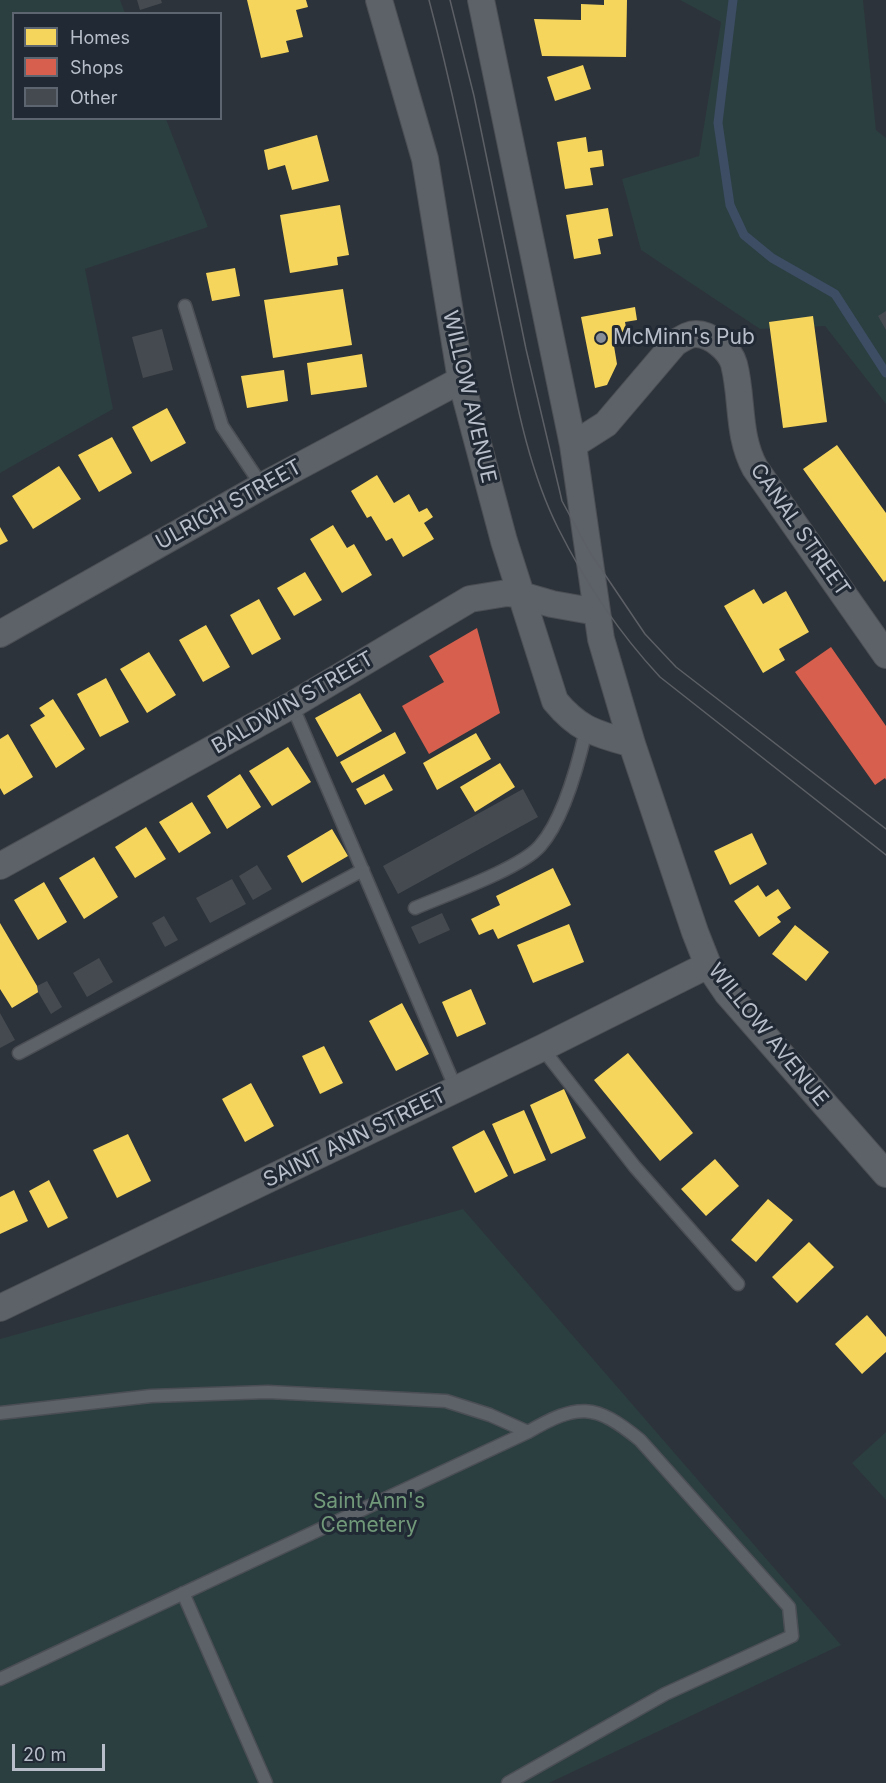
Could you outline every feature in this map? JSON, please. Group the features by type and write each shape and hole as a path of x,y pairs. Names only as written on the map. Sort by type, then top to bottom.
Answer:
{"street":[{"name":"WILLOW AVENUE","path":"379,0 424,159 461,380 521,595 555,700 568,716 586,730 632,744"},
{"name":"WILLOW AVENUE","path":"481,0 573,445 601,639 632,744 708,965 727,993 886,1174"},
{"name":"CANAL STREET","path":"573,445 606,424 675,343 688,335 697,333 716,342 734,363 743,436 747,453 755,468 886,655"},
{"name":"ULRICH STREET","path":"0,634 262,486 461,380"},
{"name":"BALDWIN STREET","path":"0,866 292,705 470,599 507,593 597,612"},
{"name":"SAINT ANN STREET","path":"0,1308 542,1048 708,965"}],"lane":[{"path":"184,306 222,426 262,486"},
{"path":"292,705 456,1089"},
{"path":"415,908 504,870 540,847 562,808 578,763 586,730"},
{"path":"19,1053 199,955 363,870"},
{"path":"542,1048 635,1167 738,1284"},
{"path":"0,1413 151,1396 268,1392 446,1401 490,1415 528,1432"},
{"path":"0,1679 528,1432 559,1414 589,1410 616,1420 640,1440 789,1607 792,1636 665,1694 508,1783"},
{"path":"183,1593 266,1783"}],"green space":[{"path":"0,0 120,0 125,12 12,12 12,120 166,120 208,227 85,269 113,409 0,473"},
{"path":"680,0 863,0 876,130 886,138 886,404 825,326 760,329 641,250 622,179 699,156 721,22"},
{"name":"Saint Ann's Cemetery","path":"463,1209 841,1645 549,1783 0,1783 0,1339"},
{"path":"886,1432 886,1500 852,1463"}],"building: Homes":[{"path":"247,0 306,0 308,7 296,10 303,37 286,41 289,52 261,58"},
{"path":"604,0 627,0 626,57 542,56 534,19 581,20 581,4 604,5"},
{"path":"583,65 591,89 555,101 547,77"},
{"path":"317,135 329,181 292,190 285,165 268,170 264,150"},
{"path":"586,137 588,152 602,150 604,166 590,168 593,185 565,189 557,142"},
{"path":"340,205 349,255 337,257 338,265 290,273 280,215"},
{"path":"608,208 613,236 598,239 601,254 574,259 566,215"},
{"path":"235,268 240,296 212,301 206,273"},
{"path":"343,289 352,345 273,358 264,300"},
{"path":"635,307 637,320 625,322 628,337 613,340 617,364 607,385 595,388 581,317"},
{"path":"813,316 827,422 783,428 769,322"},
{"path":"362,354 367,387 311,395 307,363"},
{"path":"284,370 288,401 247,408 241,376"},
{"path":"167,408 186,443 151,462 132,427"},
{"path":"112,437 132,473 99,492 78,455"},
{"path":"837,445 886,513 886,580 884,582 803,469"},
{"path":"59,466 81,499 33,529 12,496"},
{"path":"377,475 394,503 409,494 419,512 427,508 433,517 424,523 434,539 403,557 392,538 386,541 371,516 367,518 351,491"},
{"path":"333,525 347,548 354,544 372,575 342,593 310,539"},
{"path":"0,527 8,541 0,545"},
{"path":"305,572 322,600 294,616 277,588"},
{"path":"754,589 763,604 786,591 809,632 779,649 785,660 763,673 724,606"},
{"path":"259,599 281,639 252,655 230,615"},
{"path":"206,625 230,667 203,682 179,640"},
{"path":"149,652 176,695 147,713 120,669"},
{"path":"106,678 129,722 100,737 77,694"},
{"path":"360,693 382,731 337,757 315,718"},
{"path":"53,699 85,749 56,768 30,725 45,716 39,708"},
{"path":"395,732 406,753 352,783 340,762"},
{"path":"476,733 491,759 437,790 423,763"},
{"path":"8,734 33,777 4,795 0,788 0,739"},
{"path":"288,747 311,782 272,806 249,771"},
{"path":"500,763 515,787 475,812 460,787"},
{"path":"240,774 261,807 227,829 207,796"},
{"path":"384,774 393,790 365,805 356,789"},
{"path":"192,802 211,833 179,853 159,822"},
{"path":"146,827 166,859 135,878 115,847"},
{"path":"332,829 348,856 302,883 287,856"},
{"path":"752,833 767,864 730,885 714,851"},
{"path":"94,857 118,897 84,919 59,878"},
{"path":"553,868 571,905 498,939 493,929 479,935 471,919 500,905 496,896"},
{"path":"44,882 67,922 38,940 14,900"},
{"path":"758,885 766,897 778,889 791,908 777,917 781,922 759,937 734,901"},
{"path":"0,923 40,991 12,1008 0,989"},
{"path":"569,924 584,962 533,983 517,945"},
{"path":"795,925 829,952 806,981 772,954"},
{"path":"471,989 486,1024 457,1037 442,1002"},
{"path":"402,1003 429,1054 396,1071 369,1021"},
{"path":"324,1046 343,1083 320,1094 302,1056"},
{"path":"628,1053 693,1133 660,1161 594,1080"},
{"path":"251,1083 274,1126 245,1142 222,1099"},
{"path":"564,1089 586,1138 551,1154 530,1105"},
{"path":"524,1110 546,1160 514,1174 492,1124"},
{"path":"484,1130 508,1176 475,1193 452,1147"},
{"path":"128,1134 151,1181 117,1198 93,1150"},
{"path":"715,1159 739,1186 706,1216 681,1189"},
{"path":"49,1180 68,1218 48,1228 29,1191"},
{"path":"14,1190 28,1221 0,1234 0,1197"},
{"path":"768,1199 793,1220 756,1262 731,1240"},
{"path":"809,1242 834,1267 797,1303 772,1277"},
{"path":"867,1315 886,1337 886,1352 862,1374 835,1344"}],"building: Shops":[{"path":"477,628 500,713 429,754 402,706 444,682 429,656"},
{"path":"831,647 886,726 886,780 885,778 875,785 795,672"}],"building: Other":[{"path":"137,0 161,0 162,3 140,10"},
{"path":"886,311 886,330 878,316"},
{"path":"162,329 173,370 143,378 132,337"},
{"path":"523,789 538,817 398,894 383,866"},
{"path":"257,865 272,889 253,900 239,876"},
{"path":"232,879 246,904 210,923 196,898"},
{"path":"442,913 450,930 419,944 411,927"},
{"path":"164,916 178,940 165,947 152,923"},
{"path":"99,958 113,982 87,997 73,973"},
{"path":"47,981 62,1007 51,1014 37,986"},
{"path":"0,1013 15,1040 0,1048"}],"waterway":[{"path":"733,0 718,123 730,205 744,235 772,258 835,294 886,373"}],"tram line":[{"path":"429,0 458,119 522,426 537,478 568,548 617,625 660,677 886,855"},
{"path":"450,0 474,96 526,349 562,501 589,551 645,634 676,667 886,829"}],"place":[{"name":"McMinn's Pub","path":"601,338"}]}
